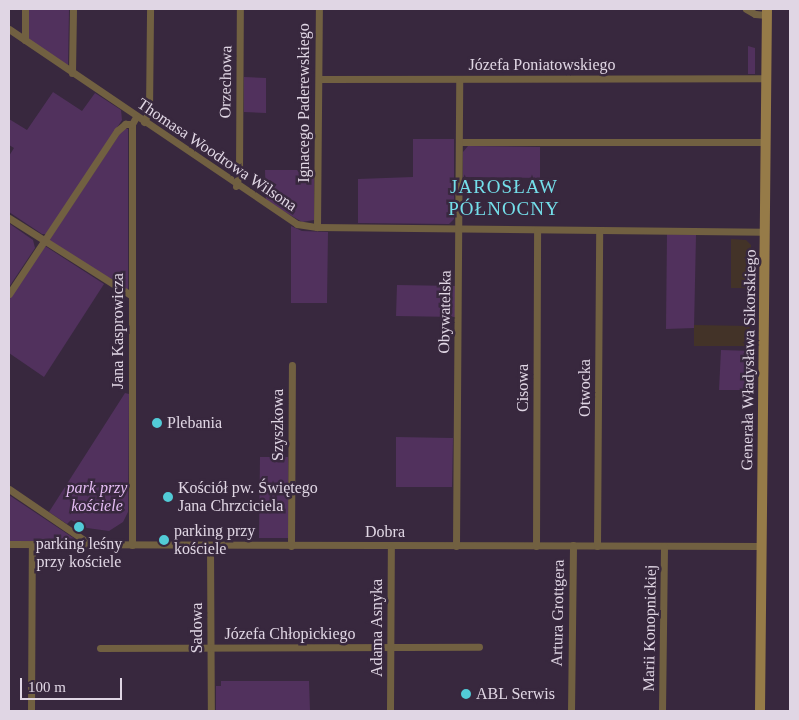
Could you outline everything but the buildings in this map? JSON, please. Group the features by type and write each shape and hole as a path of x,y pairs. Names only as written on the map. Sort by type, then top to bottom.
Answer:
{"main road":[{"name":"Generała Władysława Sikorskiego","path":"760,711 767,12"}],"street":[{"path":"25,9 25,40"},
{"path":"72,73 73,9"},
{"path":"144,122 149,111 150,9"},
{"name":"Orzechowa","path":"236,186 239,174 240,9"},
{"name":"Ignacego Paderewskiego","path":"317,228 319,9"},
{"path":"746,9 755,14 767,12"},
{"name":"Thomasa Woodrowa Wilsona","path":"9,30 72,73 134,120 144,122 285,219 317,228 765,232"},
{"name":"Józefa Poniatowskiego","path":"319,79 766,78"},
{"name":"Obywatelska","path":"456,546 460,229 459,79"},
{"path":"9,294 117,131 125,124 134,120"},
{"name":"Jana Kasprowicza","path":"132,545 131,295 134,120"},
{"path":"459,142 765,142"},
{"path":"9,218 131,295"},
{"name":"Cisowa","path":"536,546 537,230"},
{"name":"Otwocka","path":"597,546 599,230"},
{"name":"Szyszkowa","path":"291,546 292,365"},
{"path":"9,490 90,544"},
{"name":"Dobra","path":"9,544 762,546"},
{"path":"31,711 32,544"},
{"name":"Sadowa","path":"210,545 211,711"},
{"name":"Adama Asnyka","path":"390,711 391,546"},
{"name":"Artura Grottgera","path":"571,711 573,546"},
{"name":"Marii Konopnickiej","path":"662,711 664,546"},
{"name":"Józefa Chłopickiego","path":"100,648 479,647"}],"shaded area":[{"path":"731,239 746,240 751,245 750,288 731,288"},
{"path":"694,325 750,326 750,346 694,346"}],"green space":[{"path":"28,9 69,9 68,67 28,41"},
{"path":"748,46 755,48 755,74 748,74"},
{"path":"244,77 266,78 266,113 244,112"},
{"path":"53,92 82,111 95,93 121,110 122,120 47,234 42,234 9,212 9,156 14,148 9,145 9,119 27,130"},
{"path":"123,129 128,129 128,291 49,240"},
{"path":"413,139 454,139 454,219 449,224 358,223 358,179 413,177"},
{"path":"468,146 540,147 540,178 463,177 463,152"},
{"path":"265,170 314,170 314,220 302,222 266,201"},
{"path":"10,224 33,240 35,248 9,287"},
{"path":"291,226 302,231 328,232 327,303 291,303"},
{"path":"667,234 696,235 694,328 666,329"},
{"path":"45,246 104,284 44,377 9,353 9,300"},
{"path":"397,285 455,286 455,317 396,316"},
{"path":"721,350 751,351 751,390 719,390"},
{"name":"park przy kościele","path":"125,393 129,394 128,512 123,522 109,531 87,528 71,520 67,524 49,512"},
{"path":"396,437 453,438 452,487 396,487"},
{"path":"260,457 288,457 289,538 259,538"},
{"path":"9,495 75,539 74,542 9,541"},
{"path":"221,681 309,681 310,711 216,711 216,686 221,686"}],"railway":[{"path":"790,458 790,523"}],"place":[{"name":"Plebania","path":"157,423"},
{"name":"Kościół pw. Świętego Jana Chrzciciela","path":"168,497"},
{"name":"parking leśny przy kościele","path":"79,527"},
{"name":"parking przy kościele","path":"164,540"},
{"name":"ABL Serwis","path":"466,694"}],"district":[{"name":"JAROSŁAW PÓŁNOCNY","path":"504,198"}]}
